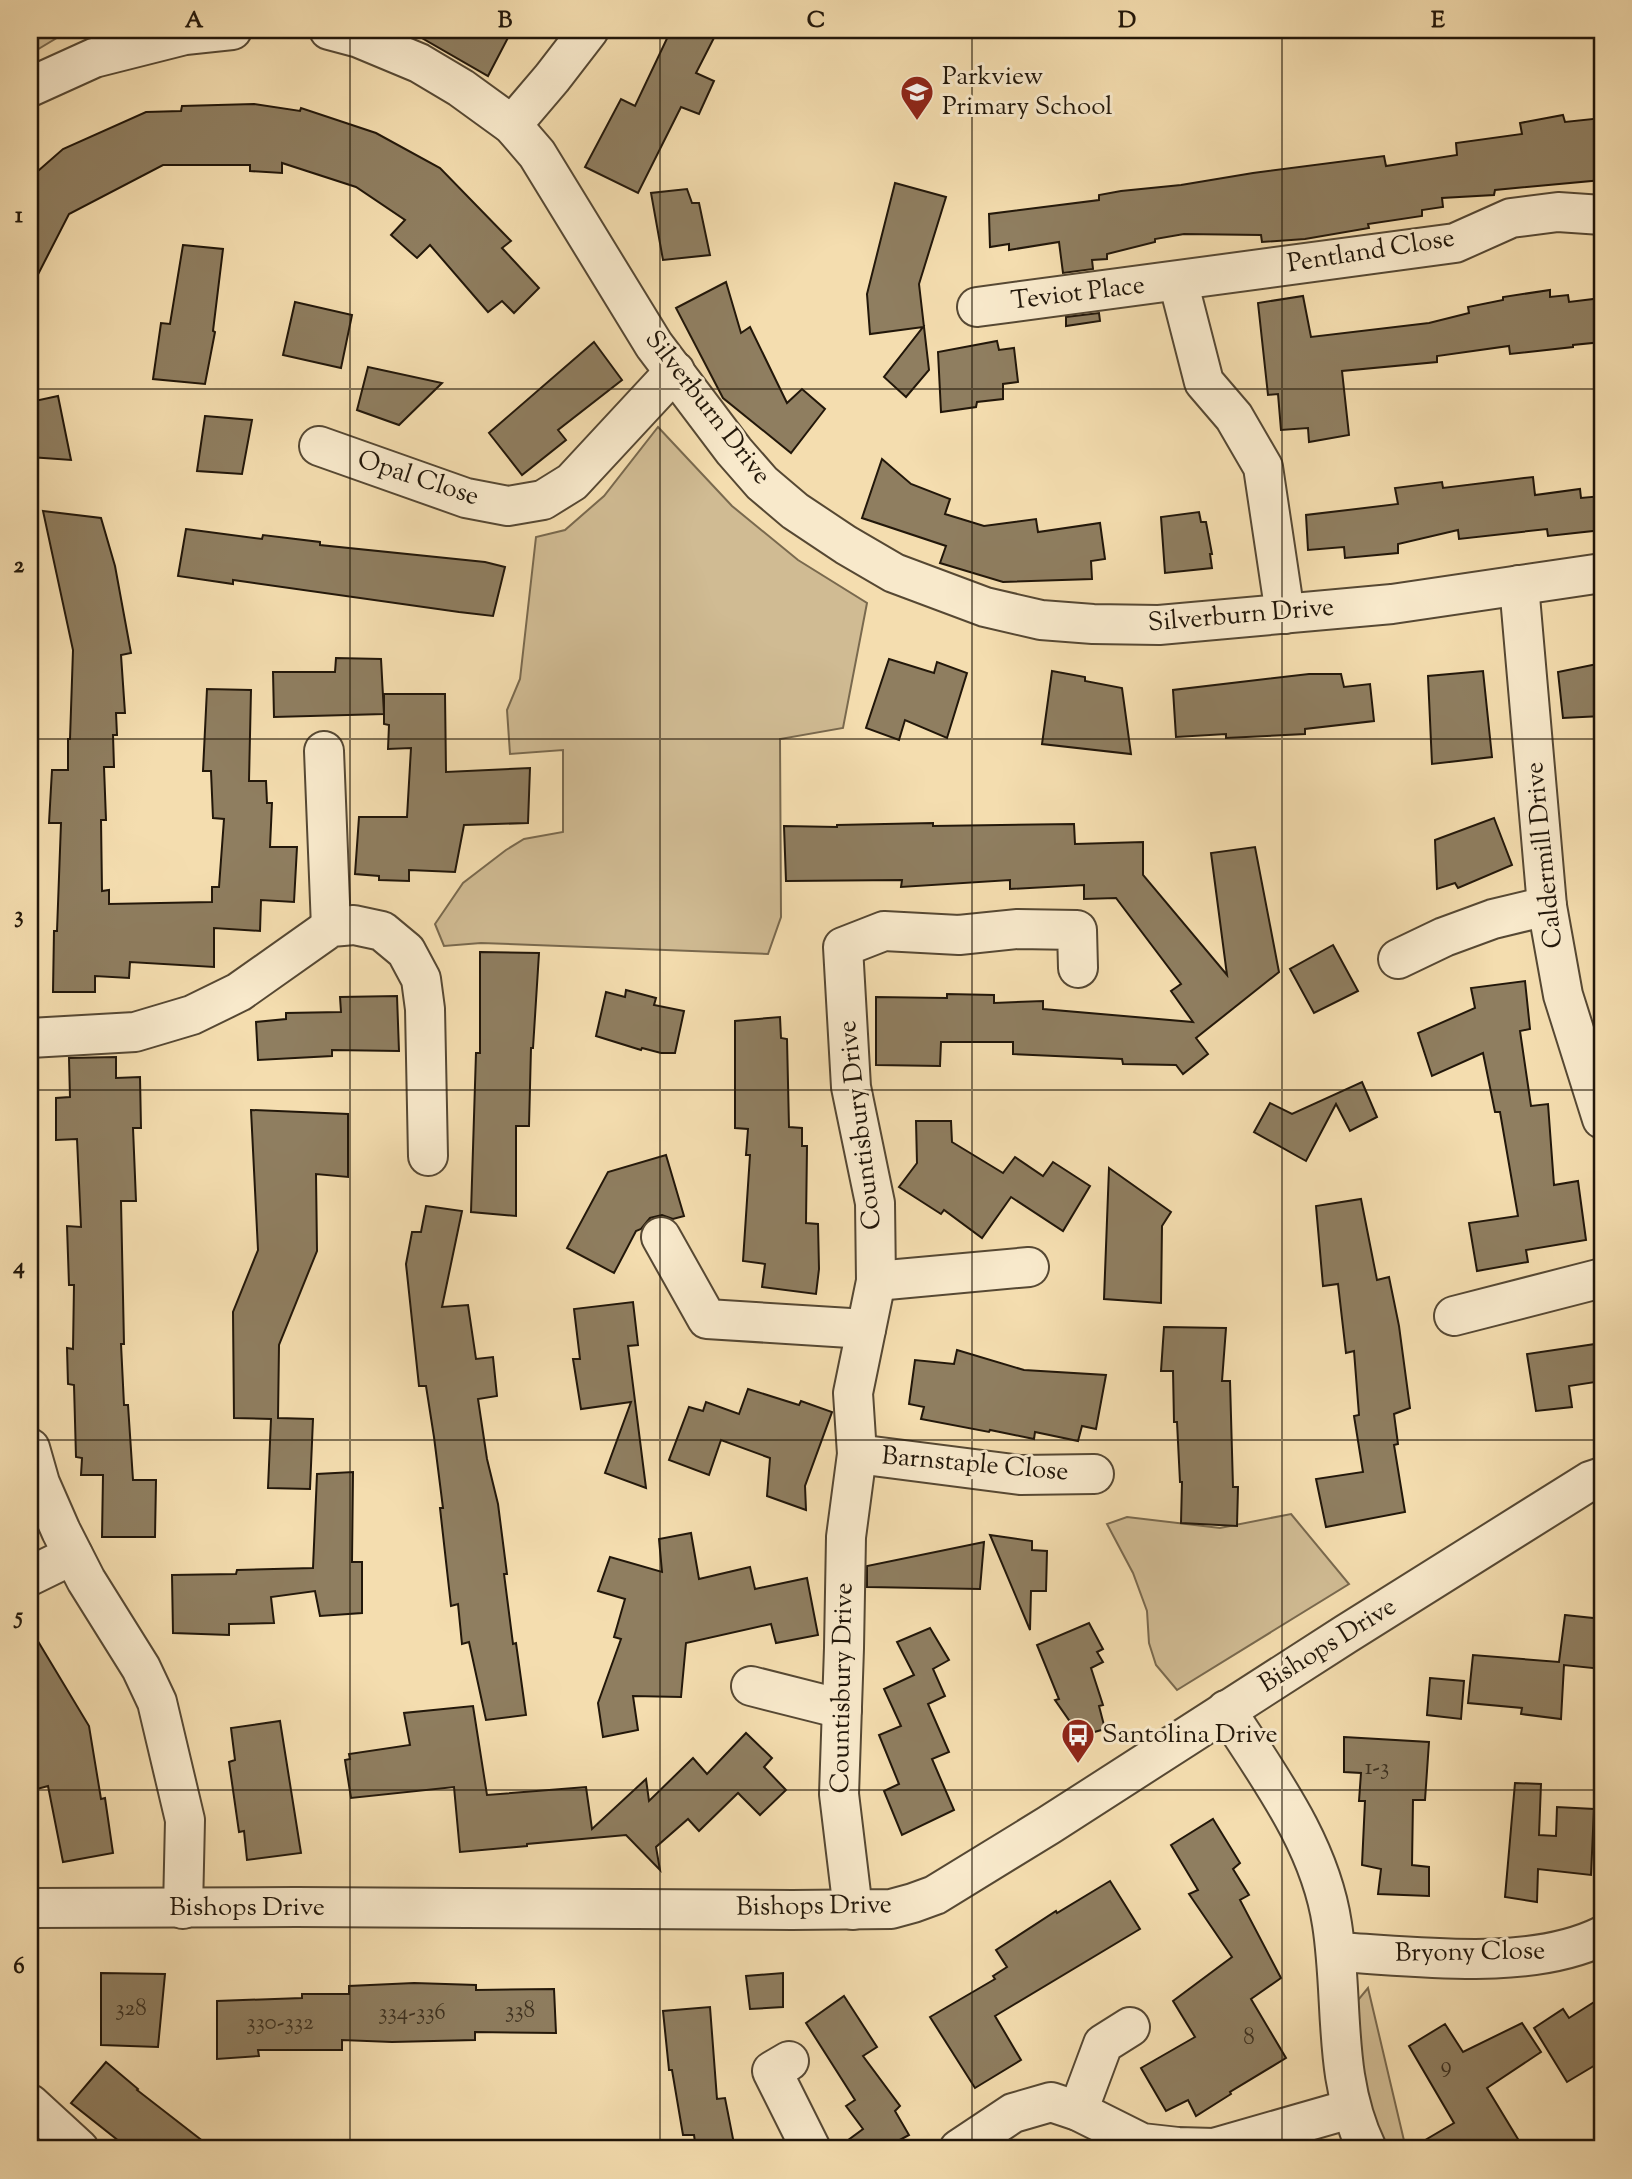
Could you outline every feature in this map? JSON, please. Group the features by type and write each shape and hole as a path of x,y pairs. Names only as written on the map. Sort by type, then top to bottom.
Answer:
{"street":[{"path":"30,88 94,58 185,35 232,30"},
{"name":"Silverburn Drive","path":"329,30 359,38 419,63 461,88 512,125 537,154 654,345 734,451 762,483 815,525 894,573 985,607 1041,620 1159,625 1392,604 1602,573"},
{"path":"512,125 589,30"},
{"name":"Pentland Close","path":"1178,281 1455,243 1511,218 1559,212 1602,215"},
{"path":"1178,281 1204,382 1234,417 1263,467 1285,614"},
{"name":"Teviot Place","path":"977,307 1178,281"},
{"name":"Opal Close","path":"319,446 466,498 508,506 543,500 572,482 675,371"},
{"name":"Caldermill Drive","path":"1519,585 1547,906 1563,995 1602,1119"},
{"path":"324,751 331,927"},
{"path":"1398,959 1444,937 1493,919 1547,906"},
{"path":"30,1038 135,1032 192,1015 239,992 331,927 354,925 382,931 406,951 421,978 425,1009 428,1156"},
{"name":"Countisbury Drive","path":"853,1910 839,1794 846,1537 857,1454 853,1392 876,1280 874,1203 851,1087 843,947 884,931 959,935 1018,929 1077,930 1078,968"},
{"path":"661,1237 707,1319 866,1329"},
{"path":"876,1280 1029,1267"},
{"path":"1454,1316 1602,1278"},
{"path":"30,1448 40,1483 86,1580 141,1668 157,1702 185,1820 183,1909"},
{"name":"Barnstaple Close","path":"857,1454 1020,1475 1094,1475"},
{"name":"Bishops Drive","path":"30,1908 891,1909 935,1895 1590,1481 1602,1477"},
{"path":"30,1576 74,1555"},
{"path":"751,1686 842,1709"},
{"path":"1226,1710 1289,1809 1309,1846 1326,1890 1336,1952 1340,2032 1350,2109 1367,2149"},
{"name":"Bryony Close","path":"1336,1952 1467,1959 1535,1957 1566,1950 1602,1936"},
{"path":"1078,2111 1103,2044 1130,2027"},
{"path":"789,2061 772,2071 811,2149"},
{"path":"959,2149 1013,2113 1051,2102 1078,2111 1142,2143 1214,2148 1350,2109"},
{"path":"30,2106 79,2149"}],"shaded area":[{"path":"30,30 70,30 30,54"},
{"path":"658,427 732,506 798,560 867,603 843,728 780,739 781,917 768,954 481,943 444,946 435,924 463,883 524,839 563,832 563,750 510,754 507,710 520,679 536,537 565,530 604,496"},
{"path":"1291,1514 1349,1584 1177,1690 1156,1665 1149,1643 1147,1611 1133,1573 1107,1524 1127,1517 1220,1528"},
{"path":"1368,1988 1406,2149 1383,2149 1378,2141 1358,2049 1358,2000"}],"building":[{"path":"408,30 512,30 488,76"},
{"path":"671,30 718,30 696,73 714,81 699,114 681,107 638,193 585,167 621,99 635,106"},
{"path":"254,104 300,111 301,108 376,133 440,168 511,241 502,248 539,288 514,313 502,301 488,312 430,245 417,258 391,235 405,220 356,187 282,163 282,173 250,171 250,165 163,165 69,214 30,290 30,178 63,149 146,112 181,111 182,106"},
{"path":"1563,115 1565,122 1602,118 1602,180 1495,190 1494,195 1442,198 1443,207 1422,210 1422,216 1368,224 1369,228 1305,239 1262,242 1261,235 1184,234 1155,239 1155,242 1107,254 1107,259 1092,260 1093,269 1063,273 1059,242 1009,250 1009,244 990,247 989,214 1099,200 1099,195 1121,191 1384,156 1386,166 1457,155 1456,143 1522,134 1520,123"},
{"path":"895,183 946,197 919,284 929,370 906,397 884,377 923,327 870,334 867,294"},
{"path":"687,189 692,203 699,203 710,255 663,260 651,193"},
{"path":"183,245 223,249 215,332 205,384 153,379 161,323 170,324"},
{"path":"726,282 741,333 750,327 787,403 802,389 825,409 791,453 723,398 676,308"},
{"path":"1550,290 1550,297 1568,295 1569,302 1602,298 1602,342 1510,354 1509,346 1437,356 1437,362 1342,371 1349,435 1309,442 1308,428 1281,430 1278,394 1268,395 1258,303 1303,296 1311,337 1429,323 1469,313 1468,307 1503,300 1503,297"},
{"path":"295,302 352,315 341,368 283,355"},
{"path":"1099,313 1100,321 1066,326 1066,317"},
{"path":"997,341 999,350 1014,348 1018,382 1003,384 1003,399 977,402 976,407 941,412 938,352"},
{"path":"594,342 622,380 558,430 566,440 522,475 489,433"},
{"path":"368,367 442,383 399,425 357,410"},
{"path":"58,396 71,460 30,457 30,402"},
{"path":"205,416 252,420 242,474 197,471"},
{"path":"882,459 911,484 950,499 945,514 984,526 1036,519 1038,532 1100,523 1105,559 1091,561 1092,579 1003,582 940,563 946,546 862,518"},
{"path":"1533,477 1535,495 1580,489 1581,498 1602,496 1602,530 1548,536 1547,529 1459,539 1458,530 1398,544 1398,553 1345,558 1344,547 1308,550 1306,515 1398,504 1395,488 1442,482 1443,488"},
{"path":"43,511 101,518 115,566 131,653 121,655 125,713 116,713 117,735 113,735 114,767 104,767 106,820 101,820 102,891 109,890 109,904 212,902 212,887 219,887 224,819 213,818 211,771 203,771 207,689 251,690 249,781 266,781 267,803 272,803 270,847 297,847 294,902 261,900 260,931 214,928 214,967 130,962 129,978 95,976 95,992 53,992 61,823 49,823 52,770 68,770 73,650"},
{"path":"1199,512 1201,522 1206,522 1212,568 1165,573 1161,517"},
{"path":"186,529 262,539 263,535 320,542 320,545 485,562 505,567 493,616 459,612 233,580 233,584 178,576"},
{"path":"336,658 381,659 384,714 274,717 273,672 335,672"},
{"path":"889,659 934,673 937,662 967,673 947,738 905,720 899,740 866,728"},
{"path":"1602,663 1602,716 1563,718 1558,672"},
{"path":"1052,671 1122,688 1131,754 1042,744"},
{"path":"1483,671 1492,757 1432,764 1428,676"},
{"path":"1309,674 1341,674 1344,687 1370,684 1374,721 1305,729 1305,734 1226,738 1226,734 1176,737 1173,690"},
{"path":"384,694 445,694 446,772 530,768 528,823 464,825 455,872 409,870 409,881 379,880 379,876 355,874 359,817 407,817 411,748 388,749 389,725 384,724"},
{"path":"1494,818 1512,865 1458,888 1455,883 1437,889 1435,840"},
{"path":"933,823 933,826 1074,824 1075,844 1143,842 1143,875 1227,975 1211,853 1255,847 1279,972 1196,1038 1208,1054 1183,1074 1176,1065 1123,1064 1122,1059 1013,1054 1013,1042 941,1042 940,1066 876,1065 876,997 947,998 947,994 994,995 994,1003 1043,1001 1043,1009 1193,1022 1171,991 1181,984 1116,898 1084,899 1084,885 1010,889 1010,880 901,887 902,880 786,881 784,826"},
{"path":"1333,945 1358,991 1314,1013 1290,969"},
{"path":"480,952 539,953 531,1048 529,1126 516,1126 516,1216 471,1212 476,1053 480,1053"},
{"path":"1525,981 1530,1029 1520,1031 1531,1106 1548,1104 1554,1185 1578,1181 1586,1240 1526,1250 1528,1262 1477,1271 1469,1223 1518,1216 1500,1112 1495,1112 1483,1053 1432,1076 1418,1033 1475,1008 1471,988"},
{"path":"626,990 656,998 654,1005 684,1011 675,1053 641,1050 596,1036 606,992 625,997"},
{"path":"397,996 399,1051 332,1050 332,1056 258,1060 256,1022 286,1019 286,1013 341,1012 340,997"},
{"path":"780,1017 781,1038 787,1039 789,1127 802,1128 802,1146 807,1146 806,1223 818,1224 819,1269 816,1294 762,1287 765,1264 743,1261 750,1155 746,1155 748,1129 735,1128 735,1021"},
{"path":"116,1057 116,1078 140,1077 141,1128 133,1128 136,1201 121,1201 124,1344 121,1344 124,1405 128,1405 133,1480 156,1480 155,1537 102,1537 103,1475 81,1475 82,1458 76,1457 74,1385 68,1384 67,1348 73,1349 74,1285 69,1285 67,1226 81,1227 77,1139 56,1140 56,1098 70,1097 69,1058"},
{"path":"1362,1082 1377,1117 1350,1131 1336,1104 1306,1161 1254,1132 1270,1103 1292,1114"},
{"path":"251,1110 348,1114 348,1177 316,1174 317,1251 279,1345 278,1418 313,1419 310,1489 268,1488 271,1419 234,1418 233,1312 258,1250"},
{"path":"916,1121 951,1121 952,1142 1003,1173 1015,1157 1043,1176 1053,1162 1090,1186 1063,1231 1011,1197 982,1238 944,1210 941,1214 899,1187 917,1163"},
{"path":"666,1155 684,1216 673,1219 662,1215 650,1218 636,1231 614,1273 567,1248 608,1172"},
{"path":"1109,1168 1171,1212 1162,1226 1161,1303 1104,1299"},
{"path":"1361,1199 1377,1280 1389,1277 1399,1326 1410,1408 1394,1414 1398,1444 1394,1445 1405,1512 1326,1527 1316,1479 1363,1472 1354,1416 1359,1415 1354,1351 1346,1353 1338,1284 1323,1286 1316,1206"},
{"path":"426,1206 462,1211 442,1307 468,1305 476,1359 493,1357 497,1396 478,1399 487,1459 498,1504 513,1644 516,1643 526,1715 486,1720 469,1642 462,1644 458,1604 451,1606 434,1437 426,1386 419,1386 406,1264 412,1232 421,1232"},
{"path":"633,1302 638,1345 628,1346 646,1488 605,1473 631,1402 581,1409 573,1359 580,1359 574,1309"},
{"path":"1164,1327 1226,1328 1222,1381 1230,1381 1233,1487 1238,1487 1237,1526 1181,1523 1182,1482 1177,1422 1174,1422 1173,1371 1161,1371"},
{"path":"1602,1343 1602,1381 1569,1386 1572,1407 1536,1411 1527,1354"},
{"path":"957,1350 1024,1370 1106,1375 1096,1429 1082,1426 1078,1441 1035,1432 1034,1439 921,1419 924,1407 909,1404 915,1360 954,1364"},
{"path":"748,1389 799,1405 801,1401 832,1412 805,1486 806,1510 767,1496 770,1458 721,1440 709,1475 669,1460 689,1407 703,1411 706,1402 739,1414"},
{"path":"353,1472 352,1562 362,1562 362,1613 320,1616 315,1591 271,1597 274,1623 229,1624 229,1635 173,1633 172,1575 236,1574 237,1570 313,1568 317,1474"},
{"path":"691,1533 699,1579 750,1567 755,1589 807,1578 818,1635 776,1643 771,1624 686,1643 681,1697 633,1696 638,1730 603,1737 598,1703 621,1639 614,1637 625,1599 598,1591 610,1557 662,1572 659,1539"},
{"path":"990,1535 1032,1541 1032,1550 1047,1551 1046,1591 1031,1591 1030,1630"},
{"path":"984,1542 980,1589 867,1587 867,1566"},
{"path":"1565,1615 1602,1619 1602,1669 1564,1665 1561,1719 1521,1714 1522,1708 1468,1703 1473,1655 1559,1662"},
{"path":"1089,1623 1103,1649 1097,1652 1103,1662 1091,1668 1103,1705 1099,1706 1105,1729 1080,1736 1055,1700 1059,1699 1037,1645"},
{"path":"30,1628 89,1726 101,1799 105,1798 113,1853 63,1862 48,1786 37,1789 30,1756"},
{"path":"930,1628 949,1660 933,1669 945,1696 928,1704 949,1752 932,1759 954,1810 902,1835 884,1791 899,1784 879,1735 901,1726 884,1689 914,1675 897,1642"},
{"path":"1430,1678 1464,1681 1461,1719 1427,1715"},
{"path":"473,1706 487,1795 586,1787 592,1829 646,1779 649,1801 693,1758 707,1774 746,1733 772,1758 764,1767 786,1790 760,1815 738,1793 699,1831 688,1819 656,1847 660,1870 626,1835 460,1852 454,1787 351,1798 345,1760 350,1759 349,1754 410,1745 404,1713"},
{"path":"280,1721 301,1853 247,1860 244,1831 239,1832 229,1762 235,1760 231,1728"},
{"path":"1344,1737 1429,1742 1425,1800 1413,1800 1412,1865 1429,1867 1429,1896 1378,1894 1381,1869 1362,1865 1365,1801 1359,1801 1361,1773 1344,1772"},
{"path":"1515,1783 1541,1784 1539,1835 1556,1836 1557,1807 1594,1809 1591,1875 1538,1869 1537,1902 1505,1897"},
{"path":"1213,1819 1240,1863 1233,1869 1249,1895 1240,1900 1281,1978 1251,1999 1286,2058 1196,2116 1188,2100 1166,2111 1141,2068 1195,2037 1173,2001 1232,1957 1189,1894 1198,1890 1171,1845"},
{"path":"1110,1881 1140,1929 995,2016 1021,2060 975,2088 930,2017 995,1979 993,1976 1007,1967 996,1950 1056,1911 1057,1913"},
{"path":"101,1973 165,1974 158,2047 101,2045"},
{"path":"783,1973 783,2007 750,2009 746,1976"},
{"path":"414,1983 476,1985 476,1990 554,1989 556,2033 475,2032 475,2040 342,2040 342,2050 258,2050 259,2056 217,2059 217,2001 302,1998 302,1994 349,1994 349,1986"},
{"path":"844,1996 877,2047 863,2056 900,2106 895,2111 909,2135 883,2149 836,2149 863,2129 846,2106 855,2100 806,2023"},
{"path":"1602,1997 1602,2061 1567,2082 1534,2028 1563,2009 1569,2018"},
{"path":"710,2007 717,2099 725,2098 735,2149 696,2149 694,2135 683,2135 672,2070 669,2070 663,2011"},
{"path":"1522,2023 1541,2052 1487,2088 1524,2149 1410,2149 1454,2123 1409,2046 1445,2024 1463,2052"},
{"path":"106,2062 137,2090 213,2149 129,2149 71,2103"}],"place":[{"name":"Parkview Primary School","path":"917,122"},
{"name":"Santolina Drive","path":"1078,1765"}]}
